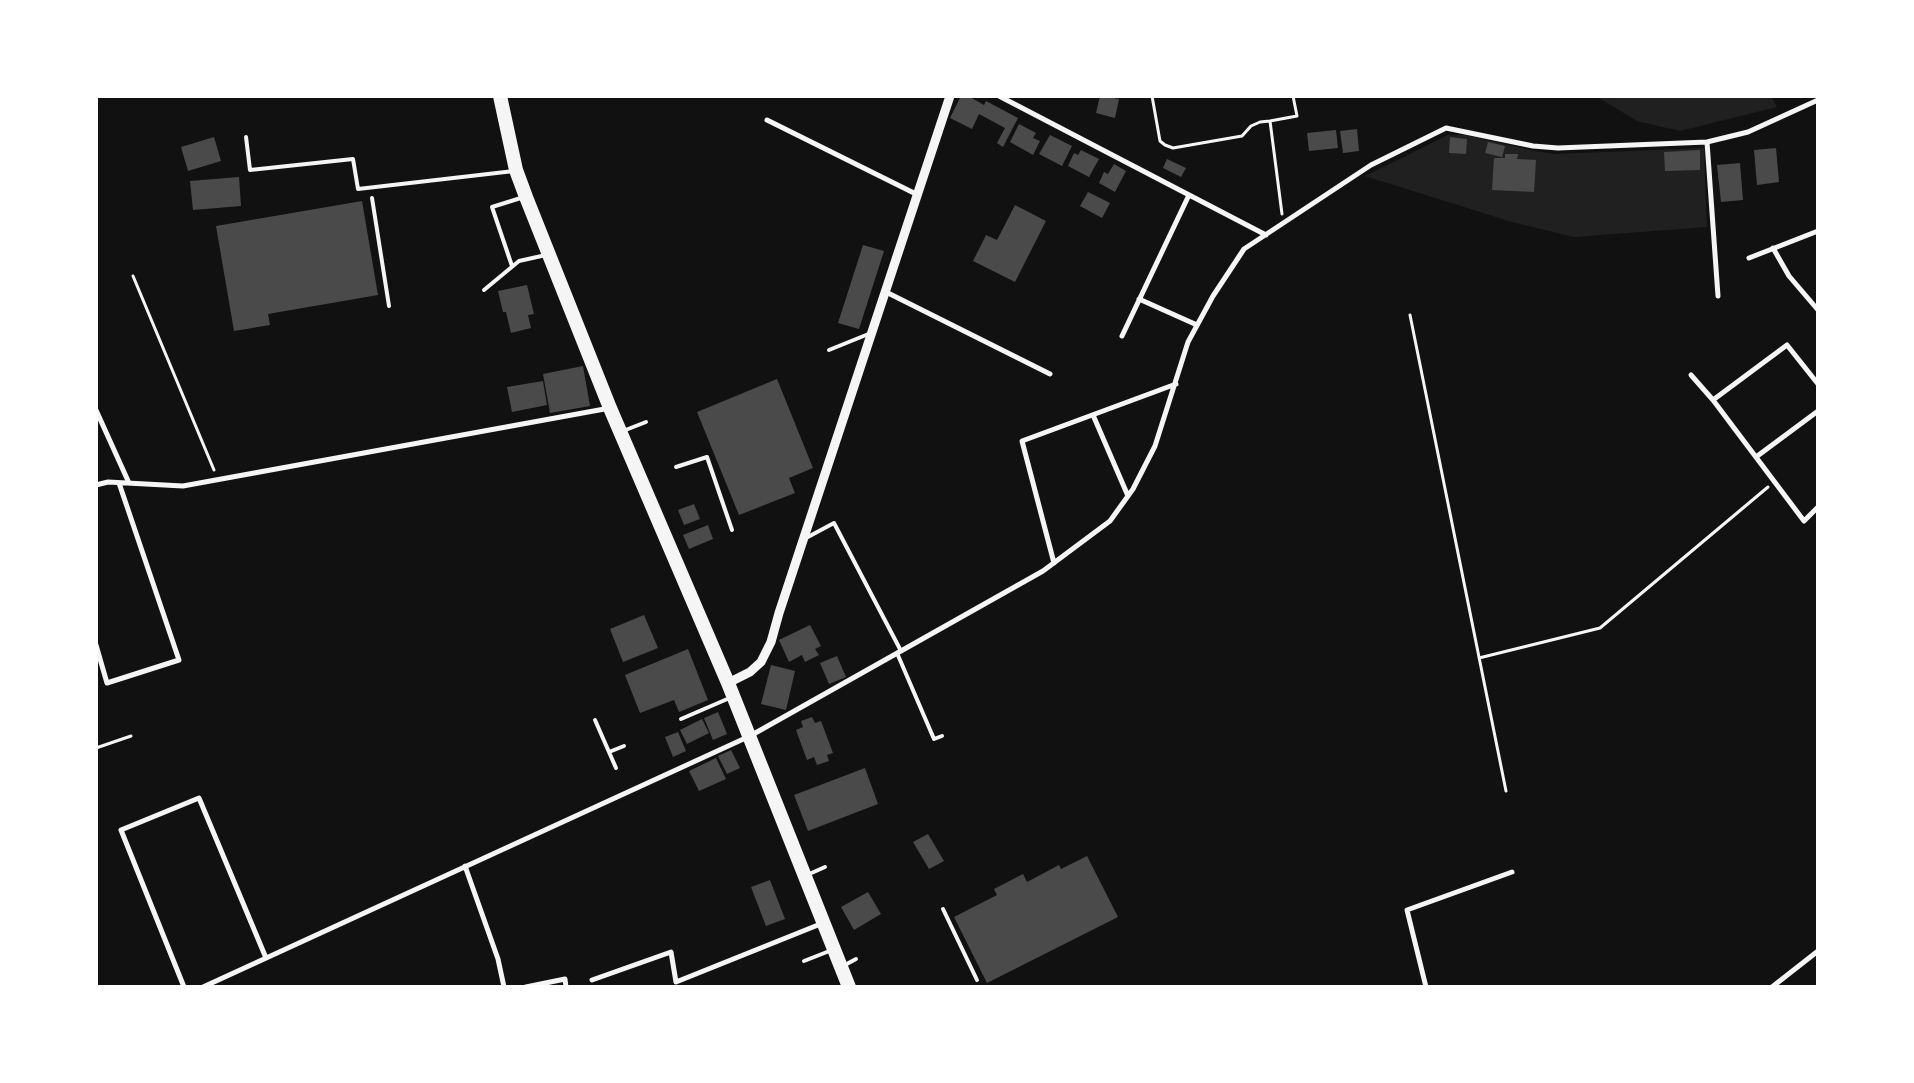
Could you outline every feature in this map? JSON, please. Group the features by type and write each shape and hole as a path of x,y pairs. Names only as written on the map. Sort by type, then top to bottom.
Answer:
{"highway":[{"path":"500,96 516,170 526,197 610,408 731,689 847,986"}],"street":[{"path":"731,689 761,662 771,642 950,96"},
{"path":"998,96 1266,235"},
{"path":"202,987 750,736 1043,571 1110,521 1128,496 1155,446 1188,342 1213,296 1244,249 1371,165 1446,128 1532,146 1558,148 1707,142 1748,132 1818,100"},
{"path":"767,120 918,195"},
{"path":"1707,142 1718,296"},
{"path":"1122,336 1189,195"},
{"path":"1749,258 1818,231"},
{"path":"1773,248 1788,276 1818,310"},
{"path":"886,292 1050,374"},
{"path":"1139,299 1197,325"},
{"path":"1713,400 1787,345 1818,384"},
{"path":"1690,375 1713,400 1804,521 1818,507"},
{"path":"1054,563 1022,441 1176,384"},
{"path":"96,485 108,482 183,486 610,408"},
{"path":"96,410 129,483"},
{"path":"1756,457 1818,411"},
{"path":"1092,415 1128,496"},
{"path":"96,645 107,683 179,660 119,483"},
{"path":"184,987 121,830 199,798 266,958"},
{"path":"465,866 498,959 504,987"},
{"path":"1426,987 1407,910 1512,872"},
{"path":"592,980 671,952 676,982 824,923"},
{"path":"1772,987 1818,951"},
{"path":"526,987 565,979 566,987"}],"lane":[{"path":"246,137 250,170 353,159 358,190 516,170"},
{"path":"512,266 492,207 526,197"},
{"path":"372,198 389,306"},
{"path":"484,290 519,261 549,254"},
{"path":"829,350 872,333"},
{"path":"620,432 646,422"},
{"path":"676,467 706,457 732,530"},
{"path":"804,539 834,523 899,652 934,739 942,736"},
{"path":"681,719 731,689"},
{"path":"595,720 616,768"},
{"path":"609,752 624,746"},
{"path":"805,876 825,867"},
{"path":"943,909 977,980"},
{"path":"804,961 834,949"},
{"path":"841,968 856,959"}],"path":[{"path":"1152,96 1160,141 1165,146 1173,148 1242,136 1251,126 1260,122 1297,116 1294,96"},
{"path":"1270,121 1283,224"},
{"path":"133,276 218,480"},
{"path":"1410,315 1506,791"},
{"path":"1480,658 1600,628 1774,482"},
{"path":"96,748 131,736"}],"shaded area":[{"path":"1596,96 1771,96 1777,107 1680,131 1637,121"},
{"path":"1448,135 1465,135 1555,154 1704,148 1707,227 1574,237 1512,222 1365,176"}],"building":[{"path":"961,96 968,96 984,105 986,101 1018,118 1003,147 997,143 1005,128 979,114 972,129 950,118"},
{"path":"1100,96 1119,99 1115,118 1096,113"},
{"path":"1019,124 1036,133 1033,138 1040,141 1033,155 1010,142"},
{"path":"1357,129 1359,151 1343,153 1340,131"},
{"path":"1336,130 1338,148 1309,151 1307,133"},
{"path":"1050,135 1072,146 1062,166 1039,154"},
{"path":"214,137 221,161 188,171 181,147"},
{"path":"1450,137 1467,139 1466,154 1449,153"},
{"path":"1488,142 1505,146 1502,157 1485,153"},
{"path":"1776,148 1779,182 1757,185 1754,150"},
{"path":"1081,150 1099,159 1089,177 1068,166 1074,153 1078,155"},
{"path":"1700,150 1700,170 1665,171 1664,152"},
{"path":"1505,154 1518,154 1517,159 1536,160 1534,192 1492,190 1494,158 1505,158"},
{"path":"1167,159 1186,168 1181,177 1163,168"},
{"path":"1740,163 1743,200 1721,202 1717,165"},
{"path":"1114,164 1126,171 1115,192 1099,183 1104,172 1108,174"},
{"path":"239,177 241,206 193,210 190,181"},
{"path":"1088,192 1110,203 1102,218 1080,206"},
{"path":"362,201 378,295 268,314 270,325 234,331 216,226"},
{"path":"1015,205 1046,221 1015,282 973,261 986,235 997,240"},
{"path":"863,245 884,251 859,329 838,323"},
{"path":"527,285 534,314 528,315 531,328 511,333 498,291"},
{"path":"583,366 590,406 550,413 543,374"},
{"path":"777,379 813,468 789,478 795,493 739,515 697,412"},
{"path":"543,381 547,405 512,412 507,387"},
{"path":"694,504 700,519 684,525 678,510"},
{"path":"708,525 713,539 689,549 683,535"},
{"path":"644,615 658,648 623,662 610,629"},
{"path":"810,625 821,646 815,649 819,655 805,662 802,655 789,662 779,640"},
{"path":"688,649 708,700 679,712 674,700 640,713 625,675"},
{"path":"837,656 846,677 829,684 820,663"},
{"path":"771,665 795,671 786,710 761,704"},
{"path":"718,712 727,734 713,740 704,718"},
{"path":"812,717 815,723 821,721 833,753 827,755 829,761 817,765 814,757 807,760 796,730 803,727 801,721"},
{"path":"702,719 709,733 687,744 680,730"},
{"path":"678,732 686,751 673,757 665,737"},
{"path":"731,750 740,768 727,774 718,756"},
{"path":"716,758 726,779 699,791 689,771"},
{"path":"865,768 878,804 808,831 794,795"},
{"path":"928,834 944,861 929,869 913,842"},
{"path":"1087,856 1118,917 987,983 954,917 997,895 994,889 1023,874 1027,882 1059,865 1061,869"},
{"path":"770,880 785,919 766,926 751,887"},
{"path":"868,892 881,914 854,930 841,907"}]}
